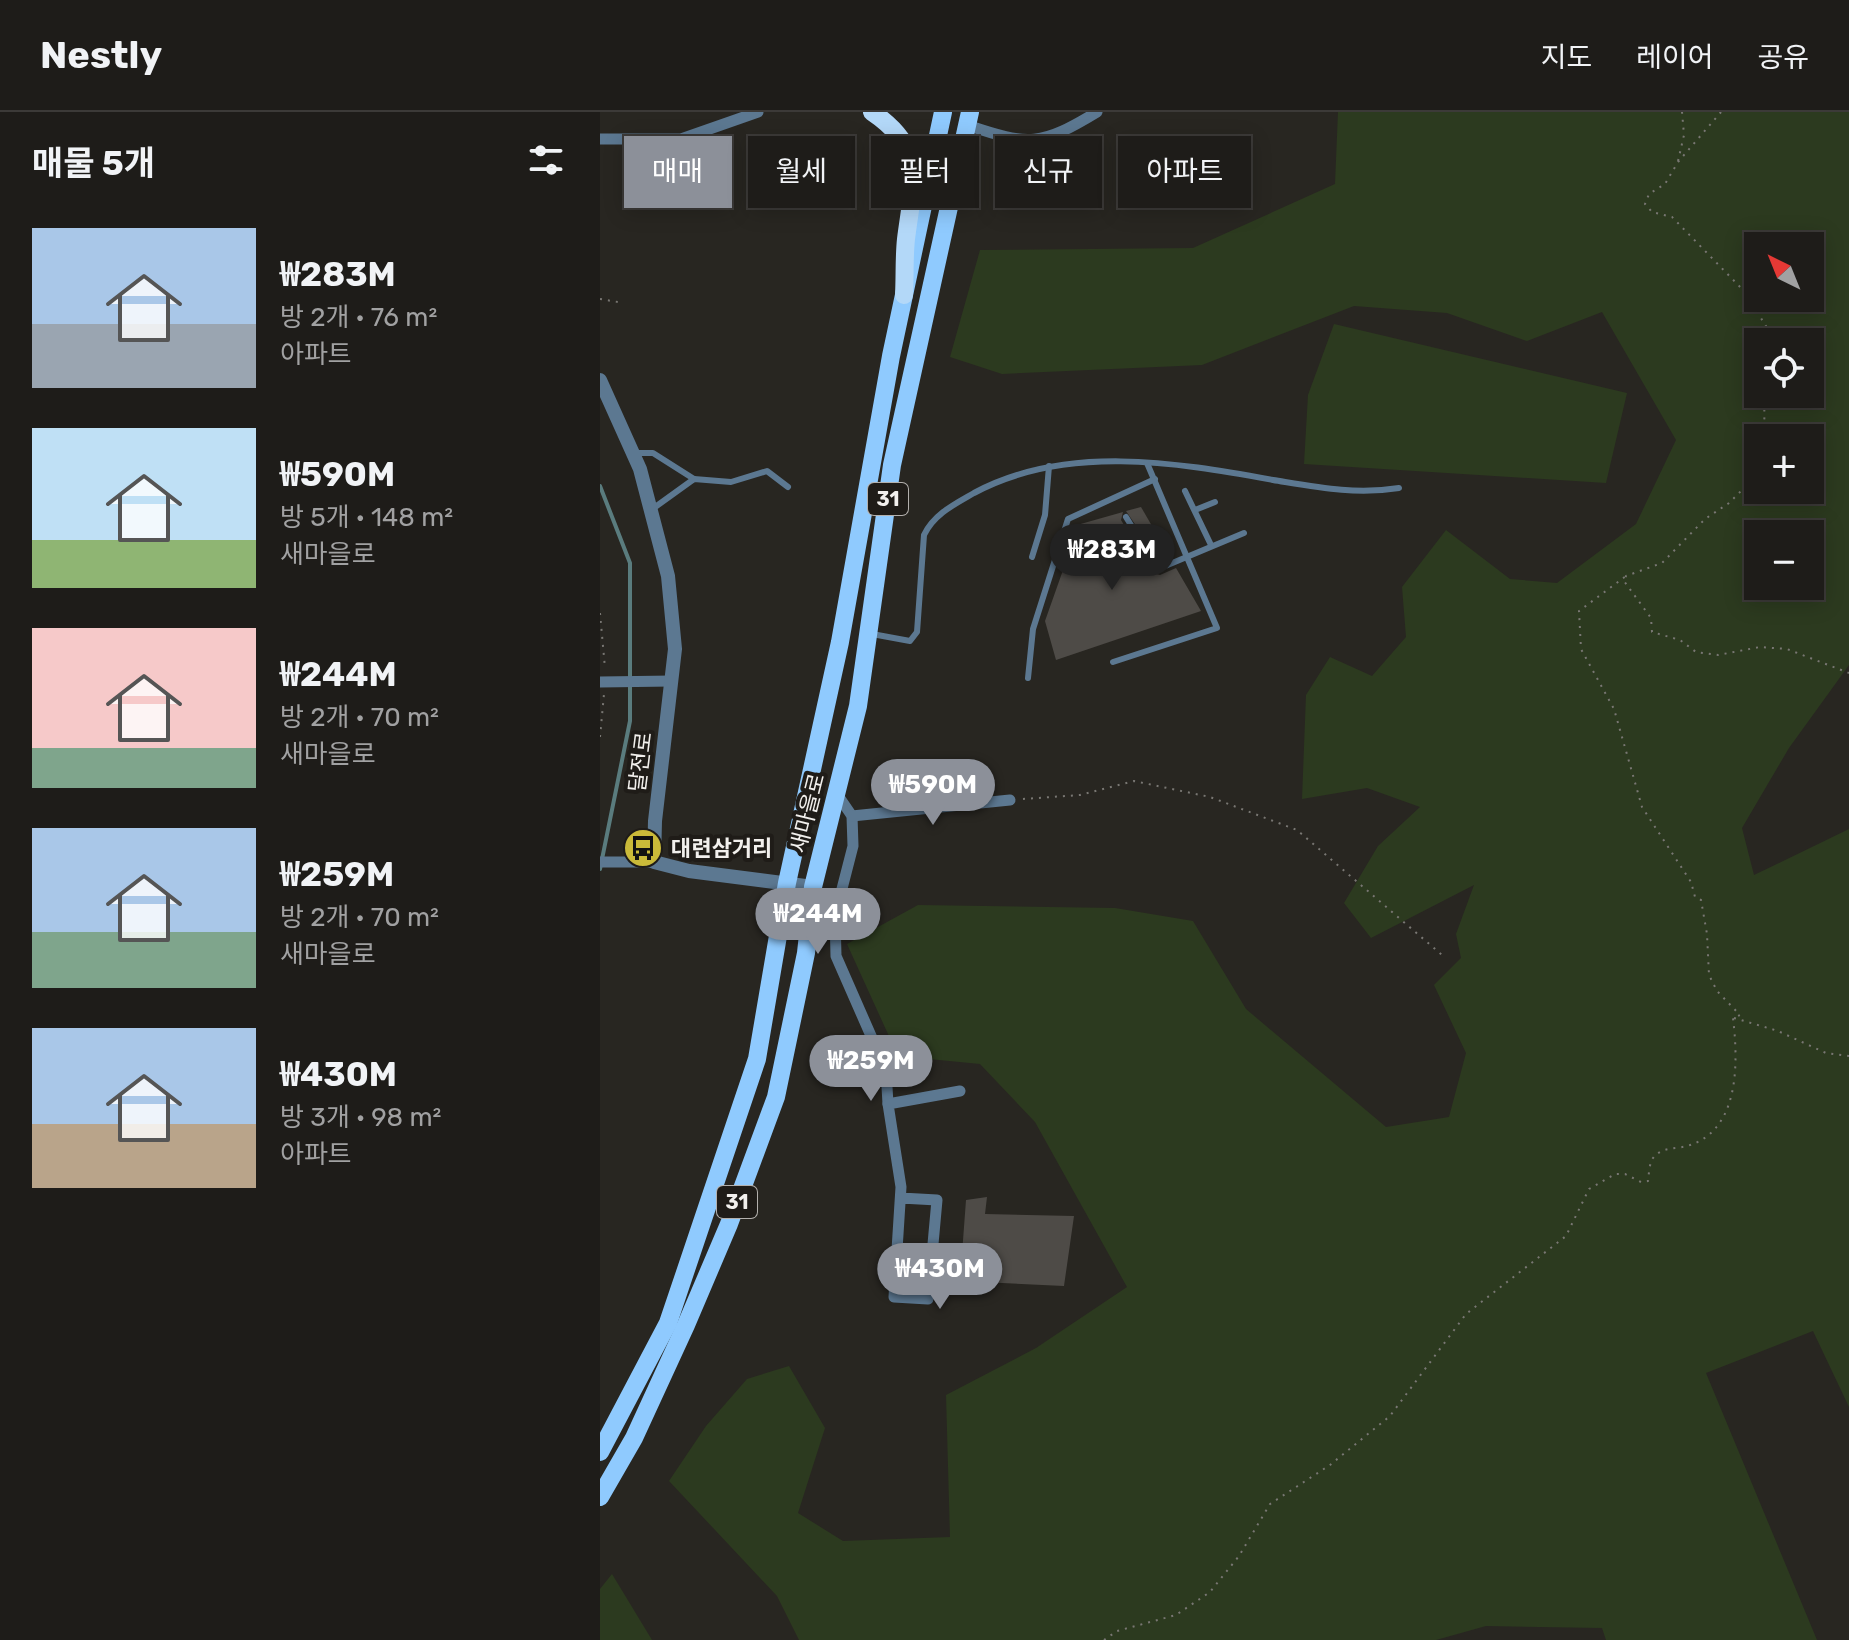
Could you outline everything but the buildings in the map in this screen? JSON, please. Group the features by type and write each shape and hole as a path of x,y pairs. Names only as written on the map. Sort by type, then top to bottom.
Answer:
{"highway":[{"path":"872,112 896,128 903,139 914,179 905,243 904,295"}],"main road":[{"name":"새마을로","path":"600,1452 668,1323 757,1059 787,883 840,642 904,295 943,112"},
{"name":"새마을로","path":"600,1497 634,1438 686,1325 729,1224 776,1097 806,953 813,887 858,706 892,465 969,119"}],"street":[{"path":"600,139 681,139 758,112"},
{"path":"969,119 1010,140 1050,139 1097,112"},
{"name":"달전로","path":"600,380 633,453 668,576 675,649 668,681 654,862"},
{"path":"600,682 668,681"},
{"path":"836,793 852,816 853,846 835,916 836,956 886,1070 901,1198 894,1297 928,1299 937,1200 901,1198"},
{"name":"새마을로","path":"852,816 1010,800"},
{"path":"605,862 654,862 689,871 813,887"},
{"path":"888,1104 960,1091"}],"lane":[{"path":"633,453 653,453 694,479 731,482 767,471 788,487"},
{"path":"869,633 910,641 917,632 924,535 929,525 946,509 991,484 1049,466 1130,460 1320,489 1371,492 1399,488"},
{"path":"1113,662 1217,628 1147,463"},
{"path":"1032,557 1045,515 1049,466"},
{"path":"651,510 694,479"},
{"path":"1028,678 1033,629 1068,519 1155,479"},
{"path":"1185,491 1211,545"},
{"path":"1195,510 1215,502"},
{"path":"1126,517 1158,569 1244,533"}],"path":[{"path":"1678,162 1684,135 1682,112"},
{"path":"1721,112 1678,162 1665,184 1649,194 1645,204 1652,212 1672,217 1735,281 1767,328"},
{"path":"600,299 618,302"},
{"path":"1733,1018 1740,1015 1717,991 1709,975 1701,900 1695,897 1691,882 1642,807 1614,709 1578,640 1579,611 1626,576 1662,563 1705,519 1729,503 1744,488"},
{"path":"1626,576 1624,581 1651,618 1652,632 1680,640 1696,652 1718,655 1760,647 1787,649 1849,673"},
{"path":"1010,800 1080,795 1134,781 1210,797 1297,830 1442,955"},
{"path":"1733,1018 1778,1031 1826,1053 1849,1056"},
{"path":"1104,1640 1117,1631 1176,1615 1210,1592 1239,1556 1270,1504 1330,1465 1390,1416 1466,1314 1566,1236 1589,1189 1615,1174 1625,1174 1641,1182 1648,1181 1651,1160 1659,1152 1688,1146 1709,1132 1728,1107 1736,1086 1733,1018"}],"green space":[{"path":"1338,112 1849,112 1849,665 1789,748 1742,828 1754,875 1849,829 1849,1407 1813,1331 1706,1373 1817,1640 1606,1640 1602,1628 1486,1626 1436,1640 799,1640 777,1596 669,1481 706,1426 747,1379 789,1366 825,1428 798,1513 843,1541 950,1537 946,1395 1036,1348 1127,1287 1035,1122 980,1064 898,1056 847,944 918,905 1115,908 1193,921 1246,1009 1386,1127 1449,1117 1466,1053 1434,985 1461,958 1456,934 1474,885 1371,938 1344,903 1378,846 1420,807 1367,788 1302,799 1306,695 1330,657 1372,676 1406,637 1402,587 1446,530 1510,579 1557,583 1636,524 1676,440 1602,312 1527,341 1447,313 1354,306 1202,365 1002,374 950,357 980,250 1193,248 1335,184"},
{"path":"1334,324 1627,393 1606,483 1304,464 1308,395"},
{"path":"612,1574 652,1640 600,1640 600,1589"}],"waterway":[{"path":"600,486 630,563 630,721 600,869"}],"place":[{"name":"대련삼거리","path":"643,848"}]}
